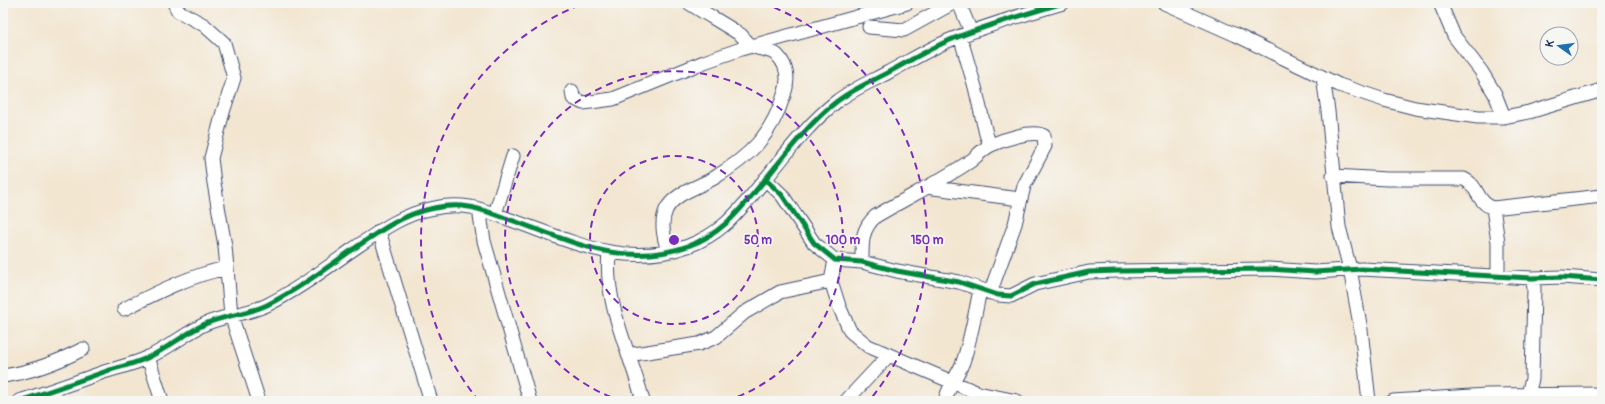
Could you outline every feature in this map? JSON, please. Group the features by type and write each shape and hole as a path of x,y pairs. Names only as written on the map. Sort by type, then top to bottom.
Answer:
{"street":[{"path":"174,3 178,11 204,25 224,43 234,78 211,158 225,246 231,315 259,401"},
{"path":"572,91 573,98 583,103 613,99 704,62 752,46 907,3"},
{"path":"869,27 904,30 953,3"},
{"path":"959,3 990,145"},
{"path":"20,401 148,357 205,324 264,306 289,293 379,231 403,218 429,209 466,206 478,208 565,240 609,252 630,255 660,254 688,246 714,235 733,218 815,122 837,101 862,86 948,41 965,34 1063,3"},
{"path":"1164,3 1338,85 1384,100 1415,108 1478,117 1504,117 1530,112 1602,90"},
{"path":"1182,11 1192,3"},
{"path":"1440,3 1454,36 1481,71 1495,94 1504,117"},
{"path":"668,251 663,236 664,220 667,209 676,198 714,178 750,153 761,141 780,108 788,78 784,67 777,56 768,50 752,46 742,36 696,4"},
{"path":"1323,78 1328,111 1339,227 1350,269 1361,330 1369,401"},
{"path":"862,262 862,238 868,224 876,216 972,160 990,145 1009,138 1037,133 1044,136 1045,146 1024,186 1015,224 985,291 962,364 946,394 945,401"},
{"path":"495,214 513,156"},
{"path":"1333,176 1387,179 1464,179 1474,186 1477,194 1484,204 1493,208 1602,196"},
{"path":"765,179 782,195 814,243 835,260 862,262 897,271 959,282 998,295 1011,296 1035,284 1089,272 1229,269 1269,269 1315,272 1350,269 1498,277 1602,280"},
{"path":"926,187 1020,199"},
{"path":"478,208 484,241 530,401"},
{"path":"1493,208 1498,242 1498,277"},
{"path":"379,231 431,401"},
{"path":"609,252 608,279 611,302 643,401"},
{"path":"835,260 831,281 839,306 850,331 868,346 978,393 1017,401"},
{"path":"124,309 185,281 211,271 227,268"},
{"path":"1528,397 1532,379 1534,288 1532,278"},
{"path":"628,355 699,344 716,337 744,313 780,292 831,281"},
{"path":"3,376 46,366 83,348"},
{"path":"846,401 889,355"},
{"path":"148,357 162,401"},
{"path":"1393,401 1487,395 1528,397 1602,394"}],"cycle path":[{"path":"19,401 138,362 205,324 220,318 267,305 300,286 390,225 399,220 430,209 452,206 472,207 576,244 598,250 642,255 664,252 688,246 701,241 722,227 747,201 816,120 836,102 848,94 926,51 950,40 1063,3"},
{"path":"765,179 782,195 814,243 835,260 862,262 897,271 959,282 998,295 1011,296 1035,284 1089,272 1117,271 1269,269 1315,272 1362,269 1532,278 1562,277 1602,280"}]}
